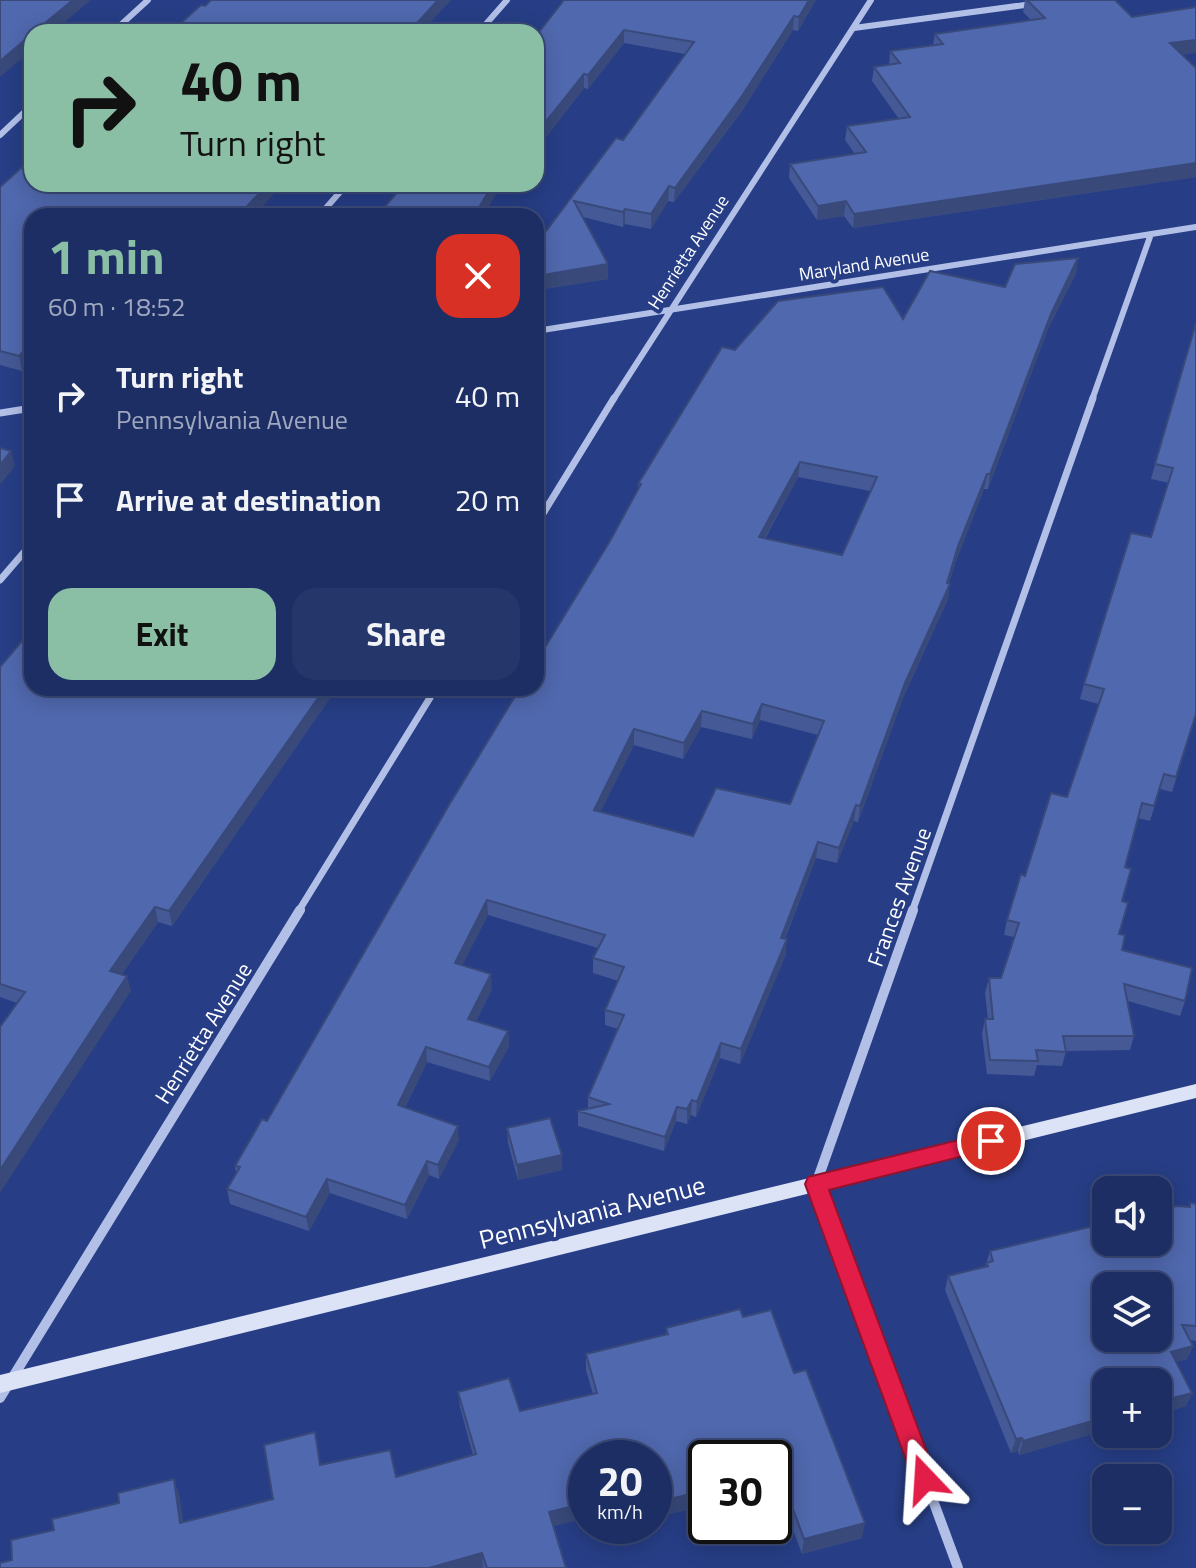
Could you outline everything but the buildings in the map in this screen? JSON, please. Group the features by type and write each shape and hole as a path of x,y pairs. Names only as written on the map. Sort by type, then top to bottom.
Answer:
{"main road":[{"name":"Pennsylvania Avenue","path":"3,1388 1196,1091"}],"street":[{"path":"122,24 148,0"},
{"path":"486,24 507,0"},
{"name":"Henrietta Avenue","path":"544,512 668,311 871,0"},
{"path":"854,28 1034,4"},
{"path":"0,135 24,112"},
{"path":"326,208 340,192"},
{"name":"Maryland Avenue","path":"544,330 1196,227"},
{"name":"Frances Avenue","path":"816,1184 1151,234"},
{"path":"0,413 24,409"},
{"path":"0,580 24,552"},
{"name":"Henrietta Avenue","path":"3,1388 431,696"},
{"path":"816,1184 958,1568"}],"route":[{"path":"925,1479 816,1184 991,1141"}]}
